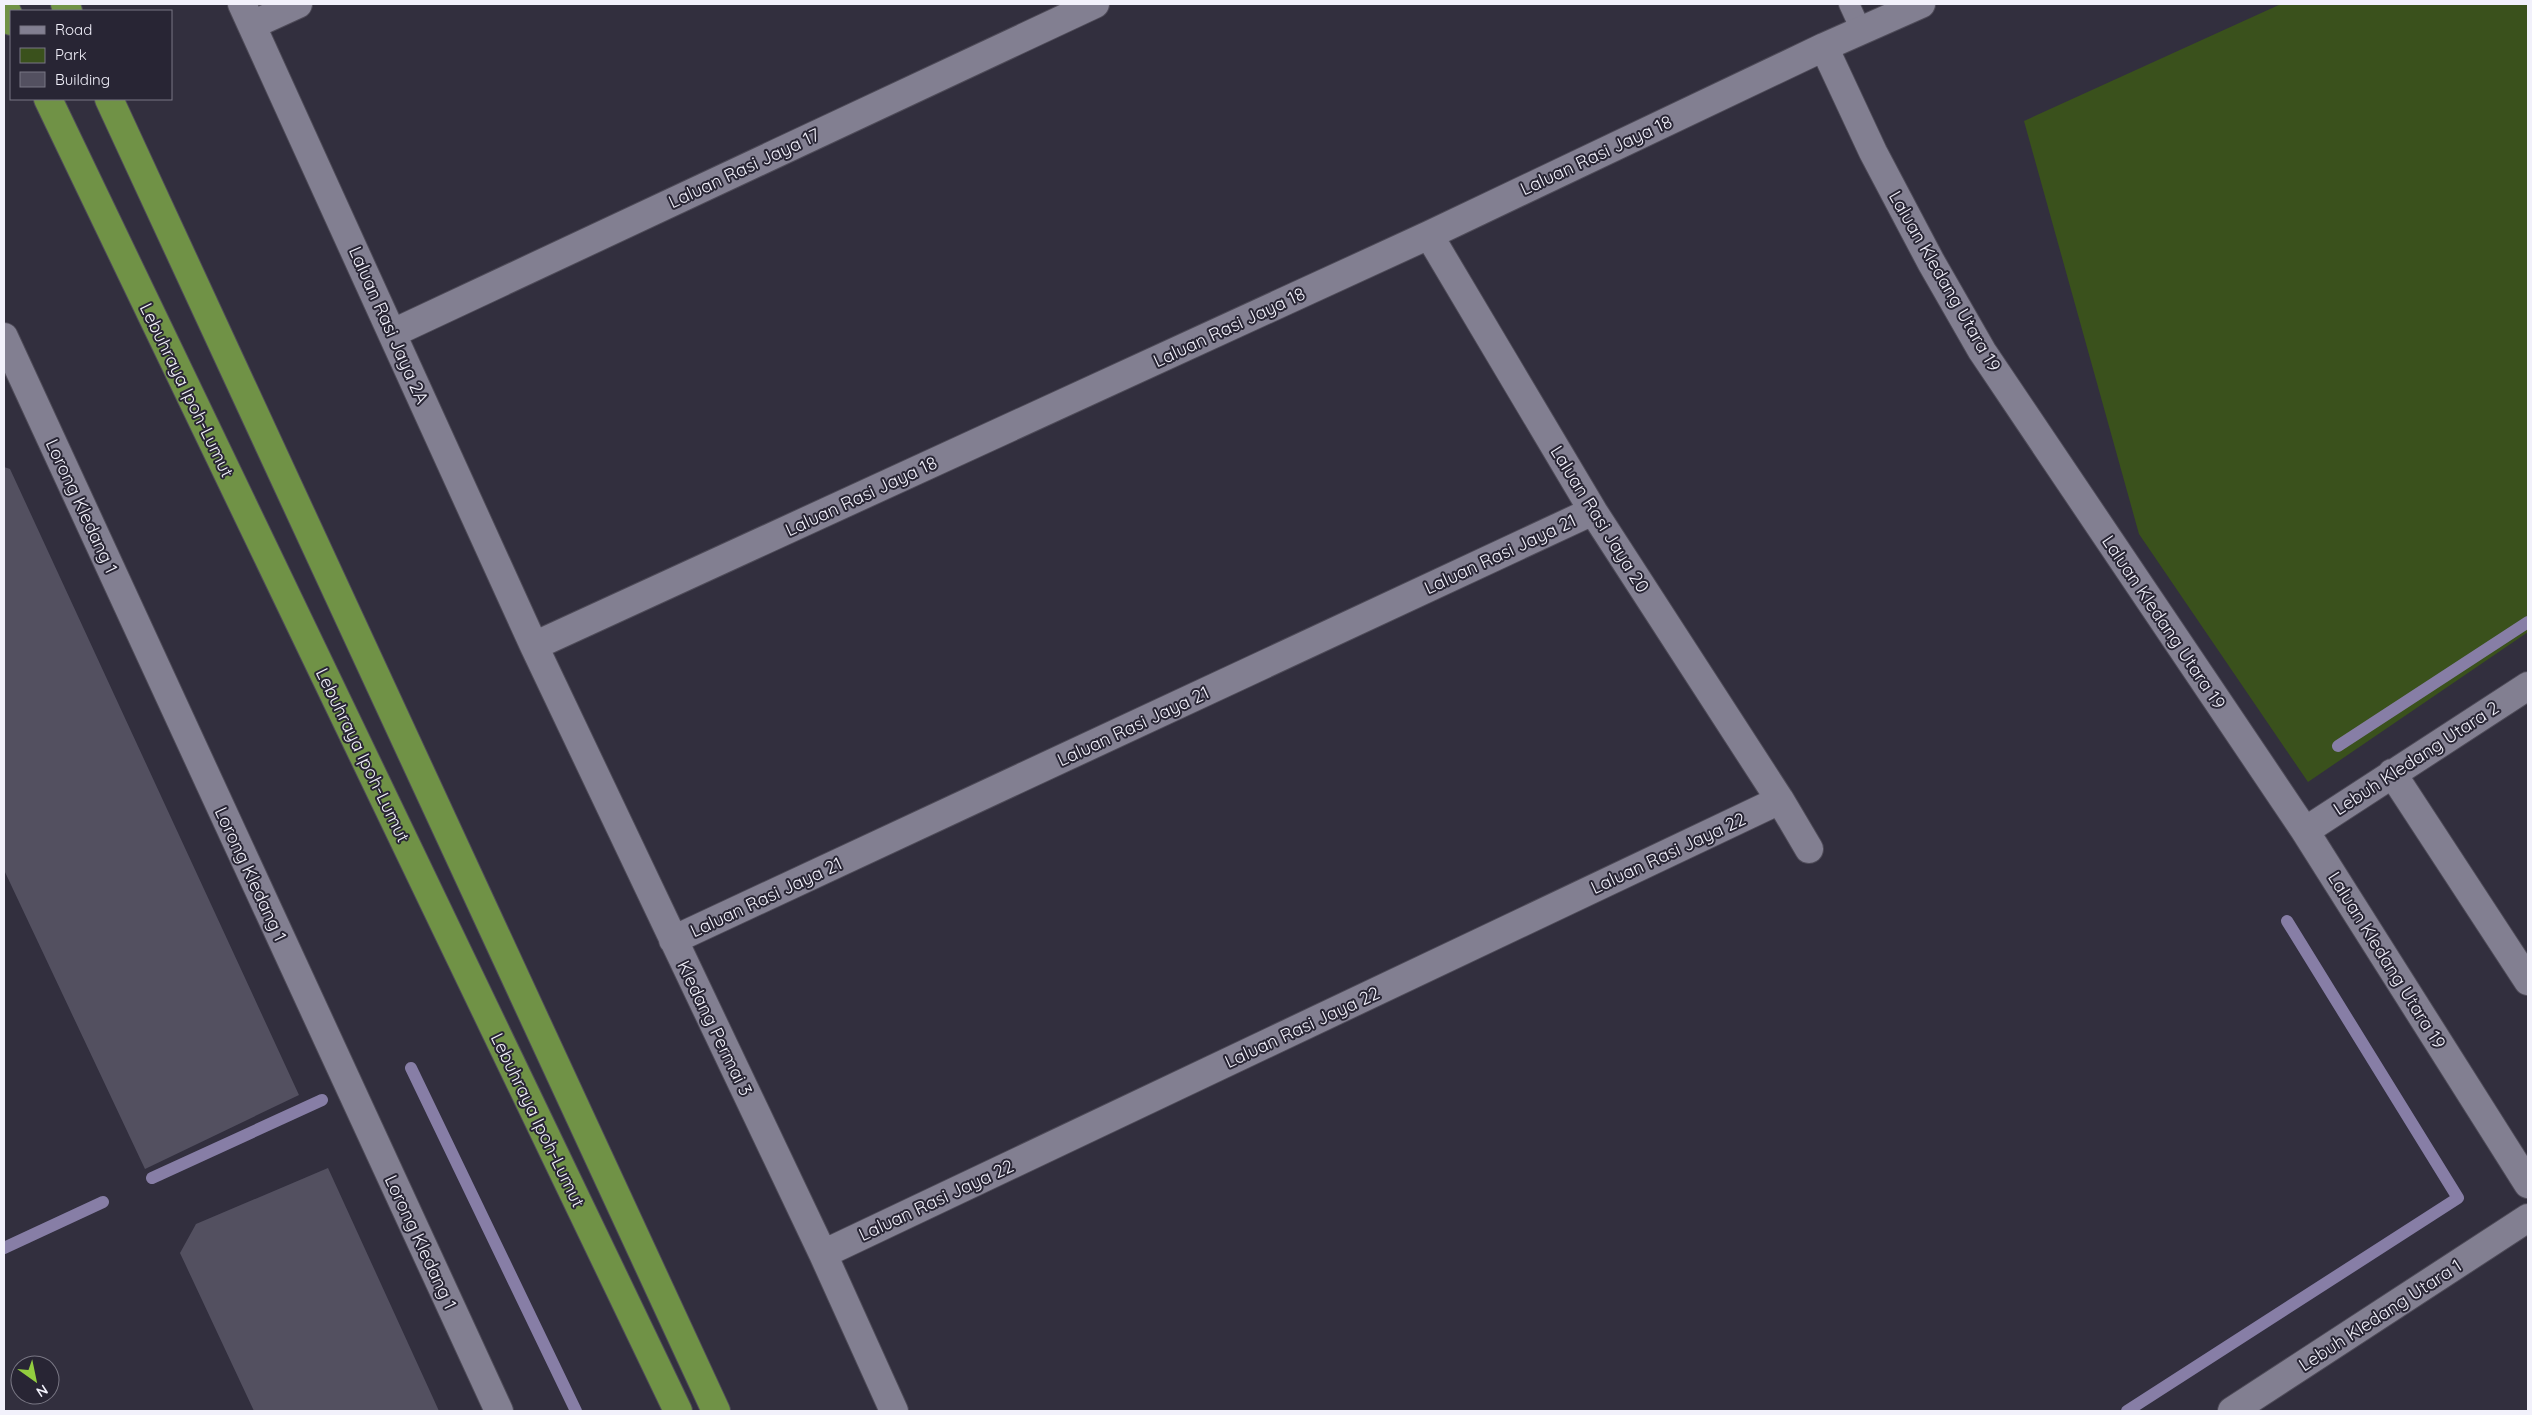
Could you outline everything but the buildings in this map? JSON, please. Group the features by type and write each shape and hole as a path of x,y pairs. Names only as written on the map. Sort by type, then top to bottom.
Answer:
{"highway":[{"path":"4,5 10,19"},
{"name":"Lebuhraya Ipoh-Lumut","path":"48,100 678,1411"},
{"name":"Lebuhraya Ipoh-Lumut","path":"109,100 716,1411"}],"street":[{"path":"247,14 298,4"},
{"name":"Laluan Rasi Jaya 17","path":"393,333 1095,4"},
{"name":"Laluan Rasi Jaya 18","path":"534,646 1429,235 1824,47 1921,4"},
{"name":"Laluan Rasi Jaya 2A","path":"247,14 534,646"},
{"name":"Laluan Kledang Utara 19","path":"1824,47 1873,152 1931,262 1982,351 2305,831 2528,1184"},
{"name":"Laluan Rasi Jaya 20","path":"1429,235 1593,511 1780,800 1809,849"},
{"name":"Lorong Kledang 1","path":"4,337 12,379 499,1411"},
{"name":"Laluan Rasi Jaya 21","path":"673,940 1593,511"},
{"name":"Kledang Permai 3","path":"534,646 823,1254 894,1411"},
{"name":"Lebuh Kledang Utara 2","path":"2305,831 2528,686"},
{"path":"2392,773 2528,981"},
{"name":"Laluan Rasi Jaya 22","path":"823,1254 1780,800"},
{"name":"Lebuh Kledang Utara 1","path":"2232,1411 2528,1218"}],"lane":[{"path":"1849,4 1861,30"}],"green space":[{"path":"2281,4 2528,4 2528,632 2308,782 2139,534 2024,121"}],"waterway":[{"path":"2338,746 2528,622"},
{"path":"2127,1411 2458,1198 2287,921"},
{"path":"411,1068 576,1411"},
{"path":"152,1178 322,1100"},
{"path":"4,1248 103,1202"}]}
